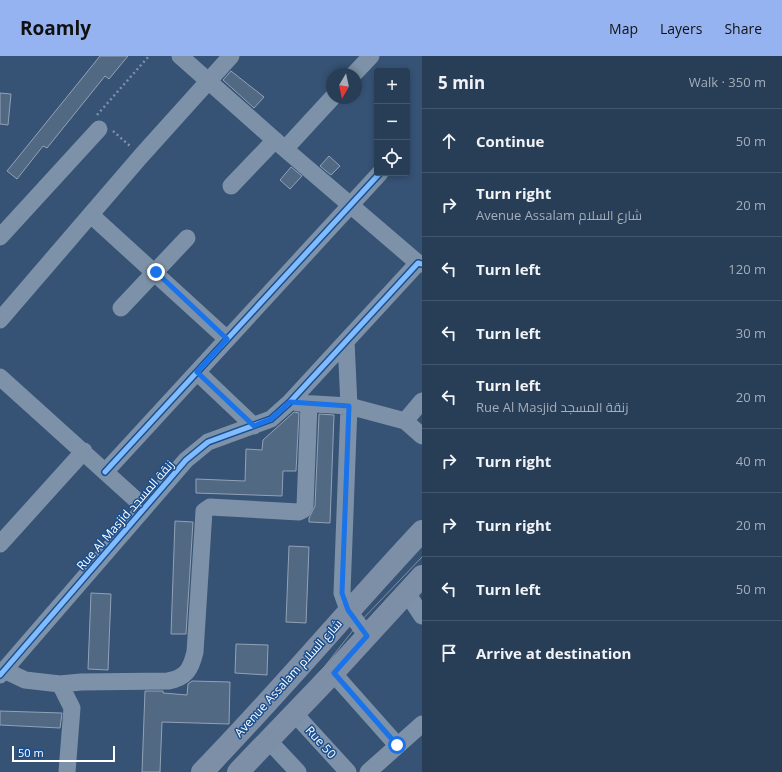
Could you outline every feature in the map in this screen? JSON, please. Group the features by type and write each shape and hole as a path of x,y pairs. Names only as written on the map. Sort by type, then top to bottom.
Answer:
{"main road":[{"name":"Avenue Assalam شارع السلام","path":"202,772 278,691 348,610 422,531"},
{"path":"248,768 268,740 334,673 422,576"}],"street":[{"path":"180,56 280,145 420,263"},
{"path":"0,320 141,156 231,56"},
{"path":"360,68 371,56"},
{"path":"231,186 280,145 326,103"},
{"path":"0,237 103,126"},
{"path":"105,472 377,176"},
{"path":"91,215 156,272 227,339"},
{"path":"121,308 187,238"},
{"name":"Rue Al Masjid زنقة المسجد","path":"2,672 144,507 198,449 208,442 271,419 290,402 420,263"},
{"path":"346,341 349,406 342,587 343,599 348,610 367,636"},
{"path":"197,372 254,426"},
{"path":"0,377 84,451 144,507"},
{"path":"405,421 422,401"},
{"path":"290,402 349,406 385,414 405,421 422,436"},
{"path":"2,672 30,681 60,684 81,682 168,680 178,679 187,674 192,666 195,652 204,511 210,507 299,512 303,510 305,506 309,404"},
{"path":"0,544 84,451"},
{"path":"407,593 422,616"},
{"path":"334,673 397,745"},
{"path":"60,684 72,708 67,772"},
{"name":"Rue 50","path":"294,712 348,772"},
{"path":"368,772 422,724"},
{"path":"268,740 298,772"}],"path":[{"path":"141,156 103,126 95,116 149,56"}],"building":[{"path":"100,56 128,56 109,79 105,76 47,148 43,146 17,179 7,171"},
{"path":"231,71 264,97 254,108 223,80"},
{"path":"0,93 11,94 8,125 0,124"},
{"path":"329,156 340,166 331,175 320,166"},
{"path":"291,167 302,176 290,189 280,180"},
{"path":"294,412 299,413 296,471 283,471 282,496 196,493 196,479 245,481 246,449 262,450 263,440"},
{"path":"319,414 334,415 330,523 309,522 309,518 315,506"},
{"path":"175,521 193,522 186,634 171,634"},
{"path":"289,546 309,547 306,623 286,622"},
{"path":"91,593 111,594 108,670 88,669"},
{"path":"236,644 268,645 267,675 235,673"},
{"path":"192,681 230,682 229,724 162,722 160,772 142,772 145,691 163,691 163,693 187,695 188,684"},
{"path":"0,711 62,713 60,728 0,725"}],"tram line":[{"path":"217,772 320,658 352,616 422,545"},
{"path":"227,772 325,666 358,624 422,557"}],"cycle path":[{"path":"105,472 377,176"},
{"path":"0,675 186,460 208,442 271,419 290,402 418,263 422,264"}],"route":[{"path":"156,272 227,339 197,372 254,426 271,419 290,402 349,406 342,593 345,605 367,636 334,673 397,745"}]}
